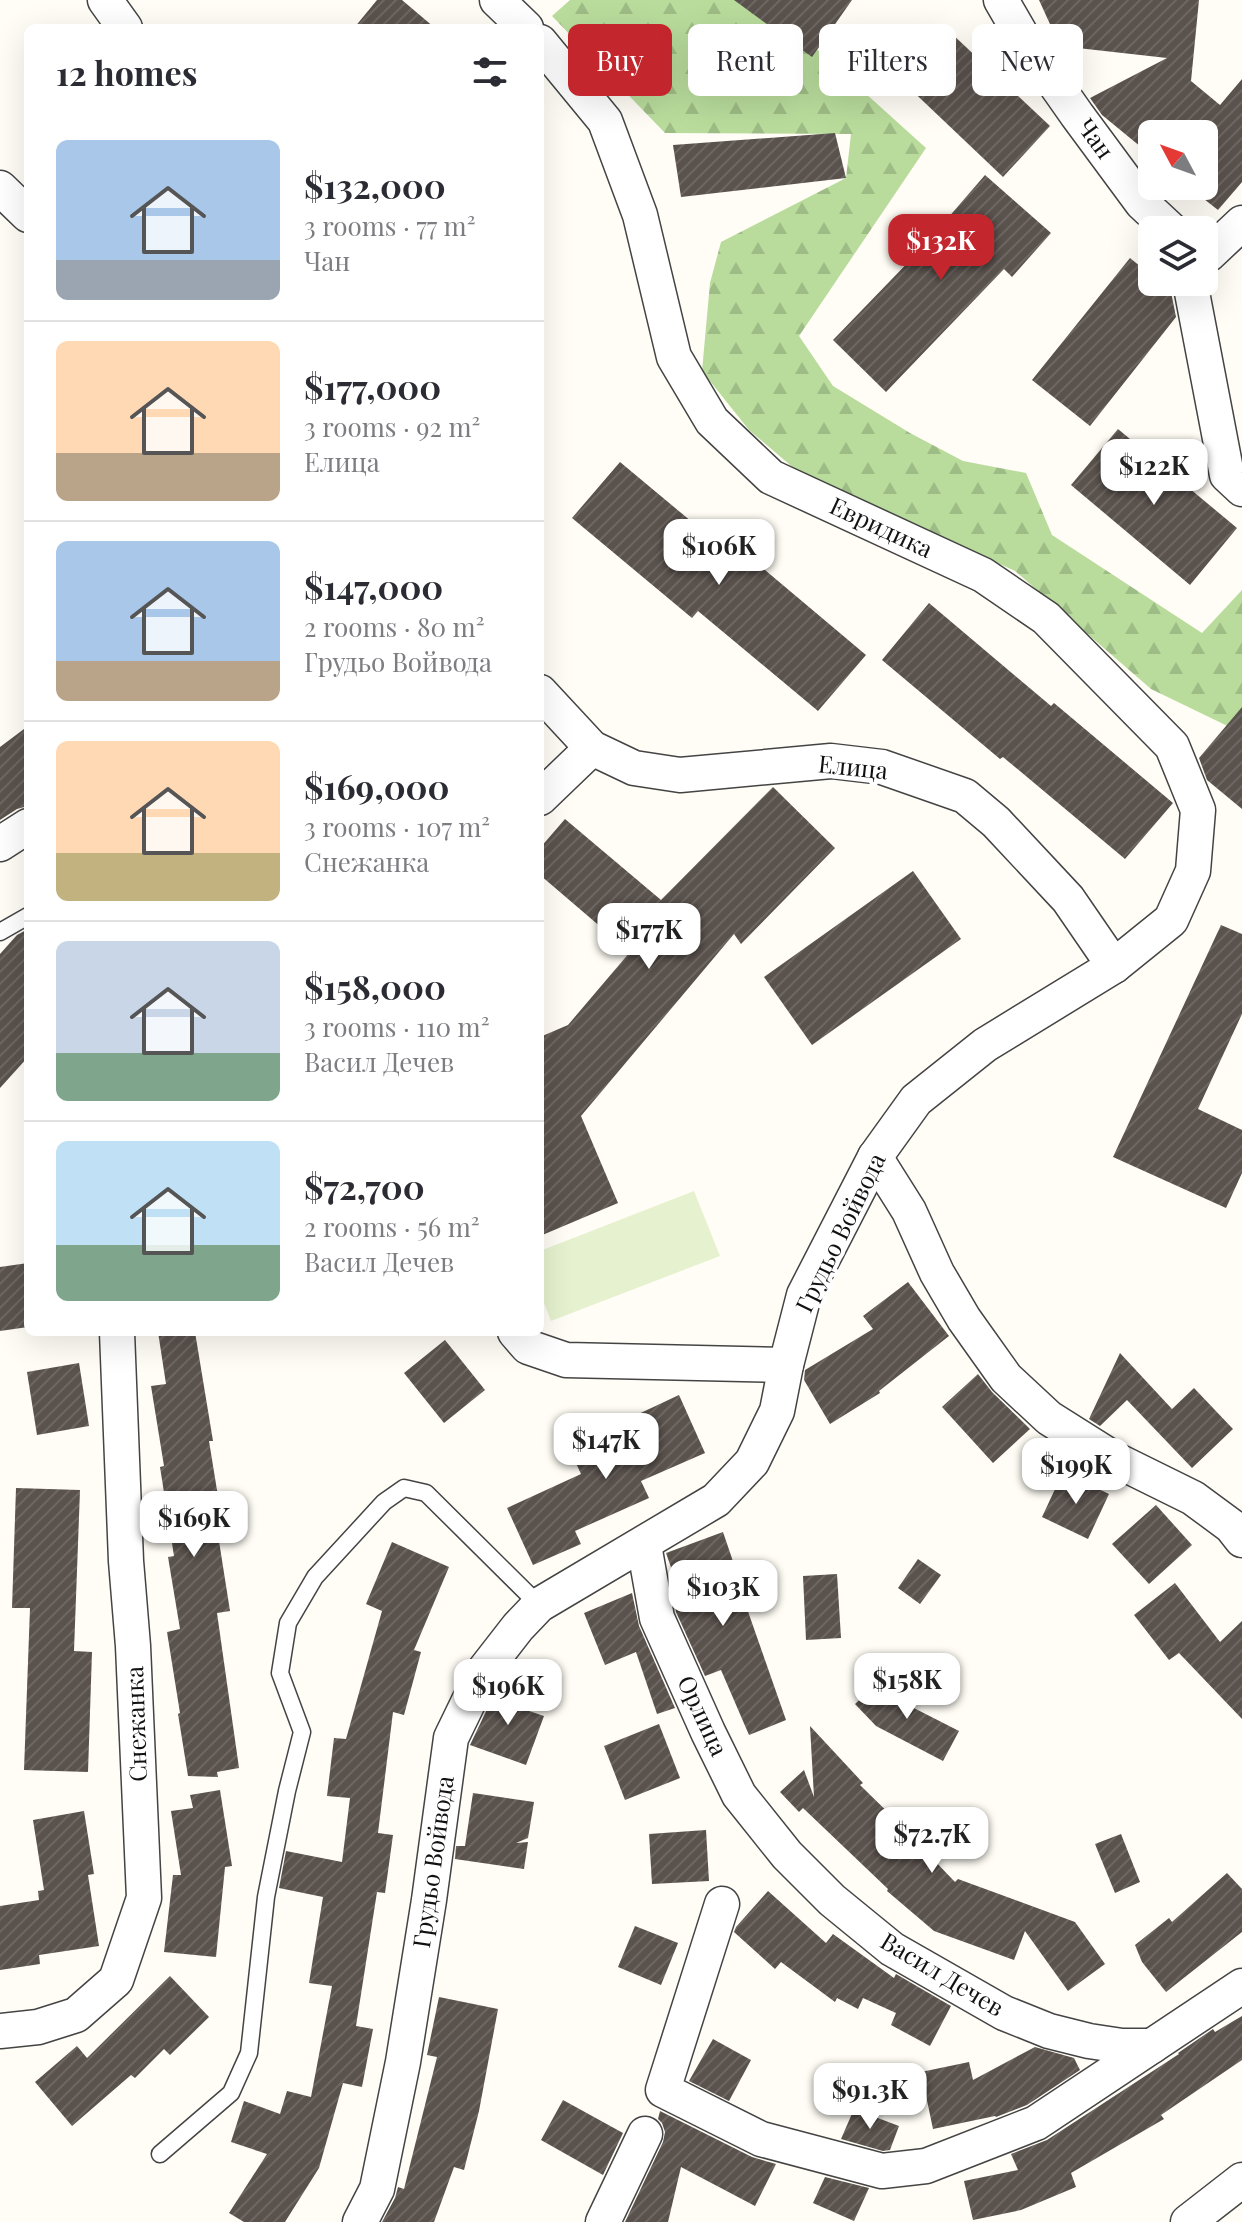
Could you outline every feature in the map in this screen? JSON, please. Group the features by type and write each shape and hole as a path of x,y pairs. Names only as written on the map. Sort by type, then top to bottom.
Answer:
{"street":[{"path":"105,0 122,24"},
{"path":"497,0 522,24"},
{"name":"Чан","path":"1001,0 1023,38 1142,203 1156,216"},
{"name":"Евридика","path":"544,47 605,121 640,215 674,357 712,421 771,477 983,575 1046,618 1172,746 1198,810 1193,871 1171,920 1114,966"},
{"path":"0,188 24,211"},
{"path":"1218,246 1242,223"},
{"path":"1193,296 1227,475 1242,489"},
{"name":"Елица","path":"544,696 592,748 634,768 680,775 831,761 882,767 965,796 996,822 1068,899 1114,966"},
{"path":"544,794 592,748"},
{"path":"0,844 24,829"},
{"name":"Грудьо Войвода","path":"360,2222 377,2189 403,2062 451,1738 483,1672 539,1605 716,1500 752,1462 777,1411 804,1295 875,1157 916,1100 985,1045 1114,966"},
{"path":"875,1157 909,1211 937,1273 964,1319 1006,1378 1049,1418 1114,1459 1193,1498 1231,1526 1242,1540"},
{"name":"Снежанка","path":"0,2031 38,2027 76,2015 116,1980 144,1898 117,1336"},
{"path":"518,1336 528,1347 566,1360 786,1365"},
{"name":"Орлица","path":"644,1545 657,1618 739,1795"},
{"name":"Васил Дечев","path":"739,1795 798,1866 832,1900 892,1949 1004,2013 1049,2031 1122,2046 1152,2046"},
{"path":"722,1904 663,2090 761,2139 882,2171 926,2166 1036,2123 1242,1986"},
{"path":"603,2222 645,2134"},
{"path":"1188,2222 1242,2180"}],"lane":[{"path":"0,932 24,918"},
{"path":"160,2154 231,2093 249,2053 266,1897 302,1732 280,1673 288,1623 315,1577 384,1502 404,1488 426,1493 539,1605"}],"green space":[{"path":"570,0 762,0 789,24 688,24 688,96 803,96 803,37 819,51 819,96 868,96 926,148 799,336 833,386 910,433 963,461 1026,473 1052,535 1202,633 1242,590 1242,733 1151,689 1015,571 912,523 810,482 749,430 702,371 710,283 721,242 846,178 851,134 665,133 629,96 672,96 672,24 568,24 568,33 552,16"},
{"path":"694,1191 720,1256 551,1321 544,1303 544,1249"}],"building":[{"path":"377,0 402,0 430,24 357,24"},
{"path":"734,0 852,0 835,24 819,24 819,47 812,57 803,50 803,24 767,24"},
{"path":"1039,0 1199,0 1191,81 1220,105 1242,79 1242,182 1218,210 1205,200 1218,200 1218,120 1138,120 1138,145 1102,115 1090,98 1167,58 1083,49 1083,24 1050,24"},
{"path":"956,38 972,53 972,96 1018,96 1050,126 1003,177 918,96 956,96"},
{"path":"835,133 846,178 681,197 673,145"},
{"path":"985,175 1051,233 1012,277 1004,269 886,392 833,340 949,220"},
{"path":"1130,258 1138,265 1138,296 1172,296 1176,317 1090,426 1032,380"},
{"path":"1118,429 1237,528 1190,585 1071,485"},
{"path":"620,462 740,562 747,555 866,655 818,711 698,611 692,618 572,518"},
{"path":"929,603 1173,803 1125,859 882,660"},
{"path":"1242,707 1242,809 1207,780 1199,758"},
{"path":"24,729 24,807 0,820 0,747"},
{"path":"773,787 835,848 741,944 734,934 581,1116 618,1203 544,1234 544,1035 568,1025 630,952 544,878 544,843 565,819 661,900"},
{"path":"913,871 961,939 812,1045 764,977"},
{"path":"1221,925 1242,934 1242,1014 1198,1109 1242,1130 1242,1173 1226,1208 1113,1157"},
{"path":"24,931 24,1061 0,1088 0,954"},
{"path":"24,1264 24,1328 0,1331 0,1267"},
{"path":"908,1282 949,1336 880,1393 830,1424 804,1380 805,1370 873,1329 863,1316"},
{"path":"159,1336 196,1336 222,1521 216,1522 230,1611 217,1613 239,1768 217,1772 218,1777 188,1776 167,1632 180,1629 168,1557 174,1556 160,1467 164,1466 151,1386 166,1384"},
{"path":"445,1340 485,1390 444,1423 404,1373"},
{"path":"1120,1353 1172,1409 1194,1388 1233,1429 1192,1468 1127,1400 1100,1426 1089,1419"},
{"path":"79,1363 89,1426 37,1435 27,1372"},
{"path":"978,1374 1030,1429 993,1463 942,1407"},
{"path":"679,1395 705,1453 641,1481 649,1498 575,1531 581,1544 533,1565 507,1508 581,1474 575,1461 639,1433 632,1417"},
{"path":"1063,1472 1109,1494 1088,1539 1042,1517"},
{"path":"16,1488 80,1490 74,1651 92,1652 88,1772 24,1770 30,1608 12,1608"},
{"path":"1156,1505 1192,1545 1149,1584 1112,1544"},
{"path":"723,1532 786,1720 749,1735 721,1670 705,1676 676,1612 670,1578 674,1576 666,1553"},
{"path":"392,1542 449,1567 414,1650 421,1652 404,1715 393,1712 378,1833 393,1835 385,1893 377,1892 356,2026 373,2029 362,2087 343,2083 319,2168 285,2222 244,2222 229,2213 267,2154 231,2142 244,2101 280,2114 287,2091 311,2097 332,1986 309,1983 323,1897 279,1888 286,1851 342,1862 350,1798 327,1796 334,1738 346,1739 382,1611 366,1604"},
{"path":"918,1559 941,1575 920,1604 898,1588"},
{"path":"837,1574 841,1638 806,1640 803,1576"},
{"path":"1175,1583 1220,1642 1242,1621 1242,1719 1179,1653 1169,1660 1134,1615"},
{"path":"632,1593 639,1626 675,1708 657,1714 636,1652 605,1665 584,1613"},
{"path":"883,1678 906,1704 959,1731 943,1761 876,1726 855,1704"},
{"path":"500,1682 523,1691 517,1707 544,1716 526,1765 470,1745"},
{"path":"659,1724 680,1778 625,1800 604,1746"},
{"path":"810,1726 863,1783 860,1785 904,1828 901,1831 955,1882 958,1879 1075,1922 1105,1964 1068,1991 1025,1931 1014,1960 934,1931 887,1891 803,1808 799,1812 780,1792 804,1770 814,1797"},
{"path":"220,1790 232,1866 225,1867 216,1957 164,1952 173,1875 181,1875 171,1811 193,1808 190,1795"},
{"path":"473,1793 534,1802 528,1838 516,1843 528,1842 524,1869 455,1859 456,1846 465,1846"},
{"path":"84,1811 94,1874 88,1875 99,1946 39,1955 40,1964 0,1970 0,1906 39,1900 38,1891 44,1890 33,1820"},
{"path":"706,1830 709,1881 652,1884 649,1834"},
{"path":"1121,1834 1140,1882 1115,1893 1095,1844"},
{"path":"1227,1873 1242,1889 1242,1932 1166,1992 1142,1962 1135,1945 1169,1918 1172,1922"},
{"path":"768,1891 826,1943 833,1934 894,1978 896,1974 951,2006 930,2046 891,2025 896,2013 863,1998 858,2009 837,1998 835,2002 781,1962 775,1969 734,1932"},
{"path":"635,1926 678,1943 661,1985 618,1967"},
{"path":"170,1976 209,2017 170,2055 164,2049 135,2078 131,2075 72,2126 35,2082 77,2046 87,2058"},
{"path":"439,1997 498,2009 479,2111 464,2170 454,2167 434,2222 382,2222 398,2187 404,2189 437,2057 427,2055"},
{"path":"1242,2016 1242,2060 1161,2115 1164,2119 1071,2173 1076,2187 1021,2210 973,2220 964,2181 1018,2170 1011,2154 1047,2140 1213,2029 1215,2032"},
{"path":"713,2039 751,2060 729,2101 689,2081"},
{"path":"1035,2047 1074,2058 1080,2070 1027,2105 996,2117 933,2129 921,2072 969,2062 973,2080"},
{"path":"563,2100 623,2133 603,2175 541,2140"},
{"path":"854,2109 899,2126 890,2150 883,2151 841,2139"},
{"path":"660,2111 752,2157 776,2164 755,2206 681,2167 668,2222 625,2222 663,2142 665,2132 658,2119"},
{"path":"825,2177 869,2188 854,2221 813,2203"}]}
